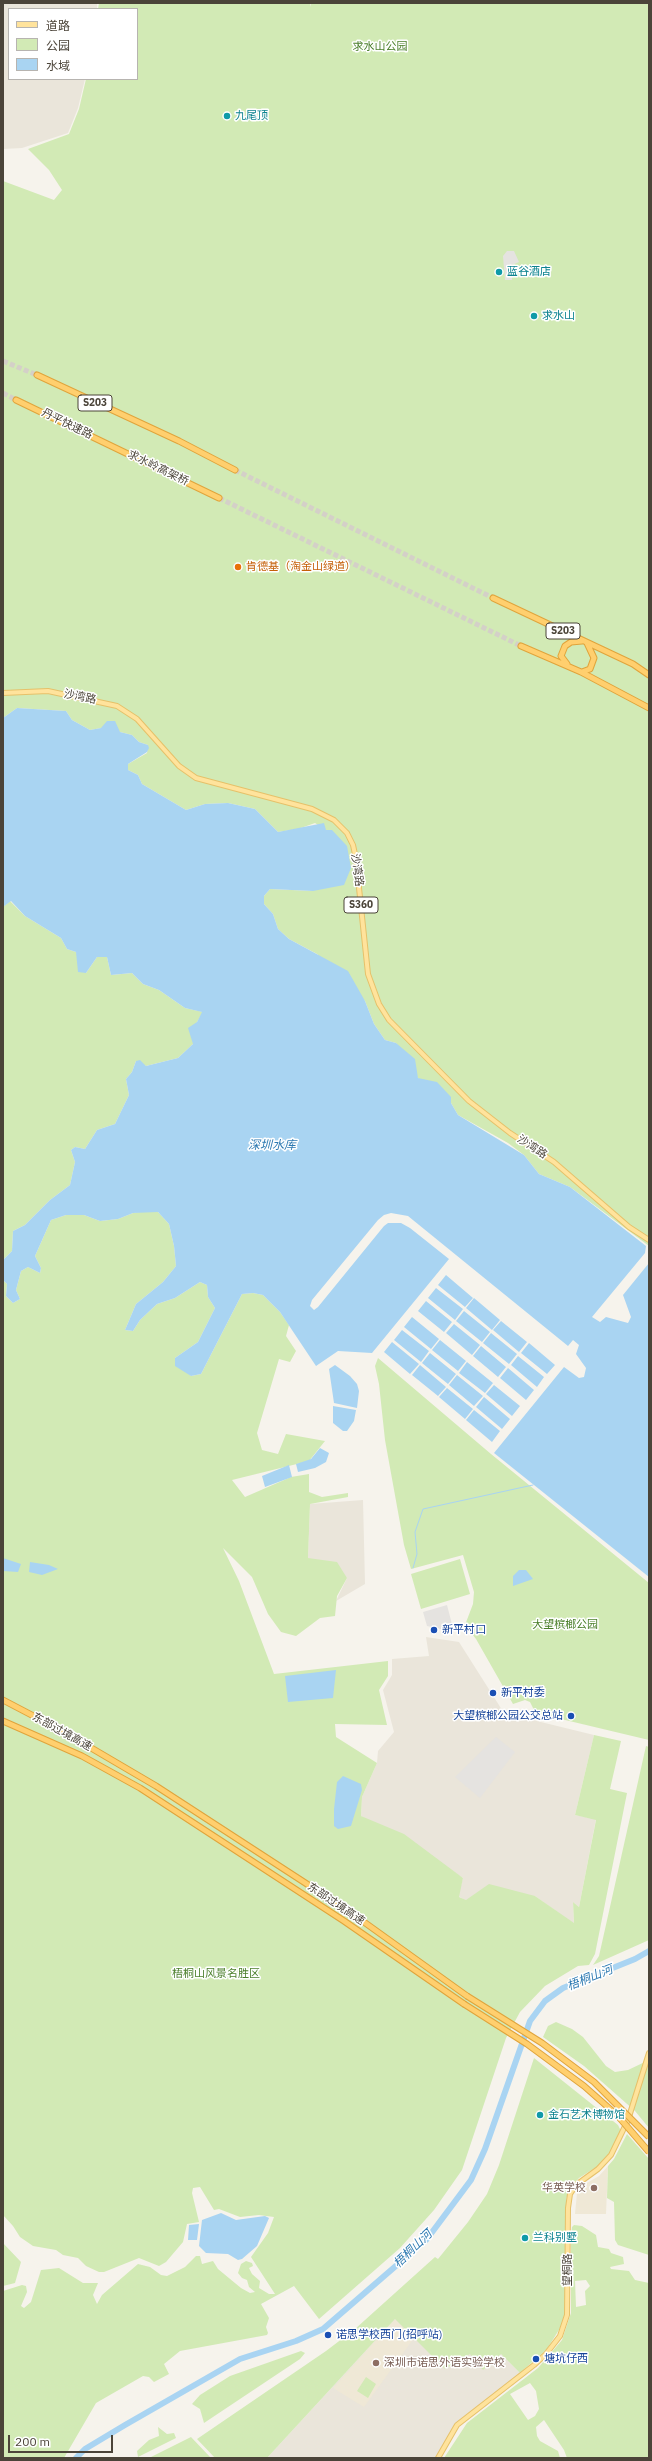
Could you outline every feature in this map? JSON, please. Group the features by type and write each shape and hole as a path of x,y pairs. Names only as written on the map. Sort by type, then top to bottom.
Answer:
{"highway":[{"name":"S203","path":"37,375 235,470"},
{"name":"丹平快速路","path":"16,400 117,448"},
{"name":"求水岭高架桥","path":"117,448 219,498"},
{"name":"S203","path":"493,598 633,664 649,675"},
{"path":"573,668 562,659 563,649 570,642 585,642 594,654 594,662 588,671 580,672"},
{"name":"S203","path":"524,647 596,679 649,708"},
{"name":"东部过境高速","path":"3,1700 64,1732 156,1786 350,1912 467,1996 542,2043 594,2082 649,2137"},
{"name":"东部过境高速","path":"4,1721 82,1756 140,1788 344,1922 464,2004 528,2044 584,2086 618,2116 649,2152"}],"main road":[{"name":"沙湾路","path":"3,693 48,691 117,706 137,719 179,766 196,778 312,809 334,820 347,833 353,845 356,859 368,974 379,1004 388,1020 469,1101 510,1133 554,1162 629,1226 649,1240"},
{"name":"望桐路","path":"438,2458 457,2425 534,2365 546,2354 560,2336 566,2320 568,2308 568,2208 570,2194 576,2185 605,2162 614,2150 628,2120 649,2053"}],"shaded area":[{"path":"3,3 97,3 97,8 8,8 8,80 85,80 78,108 68,133 22,148 3,149"},
{"path":"507,251 514,251 519,262 512,265 512,280 505,280 503,256"},
{"path":"363,1500 365,1584 336,1601 347,1578 308,1558 310,1504"},
{"path":"447,1605 454,1632 427,1626 423,1612"},
{"path":"426,1637 459,1642 504,1713 594,1735 575,1815 596,1819 579,1907 573,1902 574,1924 535,1896 465,1900 458,1896 463,1878 361,1816 362,1797 377,1763 378,1751 394,1732 383,1690 392,1675 392,1659 429,1656"},
{"path":"496,1737 515,1752 480,1798 455,1777"},
{"name":"华英学校","path":"608,2166 606,2214 575,2214 577,2193 585,2184 599,2176"},
{"path":"395,2319 470,2354 501,2354 520,2373 462,2418 451,2430 436,2458 267,2458"},
{"name":"深圳市诺思外语实验学校","path":"395,2319 414,2338 364,2407 333,2388"}],"green space":[{"name":"求水山公园","path":"99,3 310,3 311,7 311,3 649,3 649,1246 570,1187 539,1174 524,1155 508,1143 458,1115 451,1103 418,1078 396,1043 385,1040 374,1024 365,1001 317,954 289,939 278,929 273,914 264,904 264,896 270,889 313,891 326,830 315,823 298,829 278,832 255,809 228,803 205,804 186,810 142,784 138,775 128,770 128,764 147,753 148,745 139,742 132,735 101,728 90,730 72,720 66,711 17,708 3,718 3,181 54,200 62,190 49,170 28,149 69,134 79,109 86,80 138,80 138,8 98,8"},
{"path":"10,901 25,916 61,938 67,949 76,952 86,973 97,957 107,957 111,975 132,973 143,984 159,990 185,1008 203,1012 197,1022 193,1044 178,1058 146,1066 136,1061 132,1072 126,1079 129,1095 115,1124 97,1130 85,1149 75,1147 71,1150 75,1162 70,1185 50,1200 25,1225 13,1231 12,1251 3,1260 3,907"},
{"name":"梧桐山风景名胜区","path":"146,1211 158,1212 169,1224 174,1246 176,1266 163,1282 136,1304 125,1330 133,1331 140,1320 157,1304 175,1298 200,1282 207,1285 208,1297 215,1308 198,1342 175,1358 191,1376 201,1374 242,1294 253,1293 263,1295 280,1312 289,1325 286,1336 296,1351 290,1362 279,1359 257,1433 262,1450 278,1454 286,1434 325,1441 309,1461 232,1480 245,1497 291,1477 309,1474 309,1492 322,1497 348,1493 348,1497 310,1504 308,1558 337,1562 347,1578 337,1596 335,1616 320,1618 296,1636 281,1632 268,1614 252,1577 223,1548 239,1581 274,1674 388,1661 388,1676 379,1690 387,1725 335,1724 336,1737 377,1763 362,1797 361,1816 404,1834 463,1878 459,1897 466,1900 489,1884 535,1896 574,1923 573,1902 579,1907 596,1820 575,1815 594,1735 621,1741 610,1789 627,1793 595,1954 589,1965 578,1966 545,1986 520,2012 506,2038 462,2170 434,2210 400,2248 319,2319 294,2286 261,2304 269,2318 266,2327 268,2333 267,2335 180,2351 164,2364 169,2374 154,2382 149,2377 143,2376 96,2403 64,2458 3,2458 3,2291 22,2285 26,2286 27,2292 21,2306 24,2308 31,2302 41,2270 59,2268 83,2283 98,2283 93,2295 97,2304 102,2295 138,2264 150,2267 161,2275 167,2276 185,2267 196,2256 200,2256 202,2264 213,2261 218,2269 241,2288 250,2293 255,2292 249,2287 247,2280 242,2278 238,2273 241,2264 246,2261 252,2263 253,2266 249,2268 252,2274 260,2281 259,2288 269,2294 275,2294 251,2257 268,2233 274,2217 259,2215 240,2217 219,2209 214,2210 200,2187 193,2188 192,2193 199,2222 187,2224 183,2242 166,2262 159,2266 139,2258 104,2272 99,2272 86,2266 78,2258 63,2255 56,2250 33,2246 20,2237 3,2215 3,1280 7,1284 6,1296 13,1303 20,1299 16,1290 21,1271 28,1267 40,1273 41,1268 35,1256 51,1220 66,1215 84,1215 100,1221 118,1219 133,1213"},
{"name":"大望槟榔公园","path":"378,1358 491,1454 649,1583 649,1740 540,1714 534,1710 530,1702 525,1700 513,1704 476,1639 465,1625 473,1604 474,1592 463,1555 411,1569 404,1545 385,1440 379,1384 375,1366"},
{"path":"460,1559 470,1594 421,1609 411,1574"},
{"path":"646,1746 649,1747 649,1940 593,1965 599,1956"},
{"path":"556,2022 572,2029 583,2037 606,2066 615,2072 628,2070 649,2060 649,2128 635,2111 584,2066 543,2037 548,2026"},
{"path":"534,2058 618,2125 621,2131 608,2156 601,2164 579,2178 568,2191 566,2201 565,2313 562,2325 547,2349 520,2373 501,2354 483,2370 470,2354 445,2369 395,2319 267,2458 215,2458 197,2439 326,2351 355,2329 435,2257 438,2259 468,2222 487,2194 499,2165"},
{"path":"627,2134 649,2159 649,2255 618,2245 615,2240 614,2202 607,2198 608,2166 614,2159"},
{"path":"574,2225 582,2226 596,2235 598,2247 609,2249 611,2253 623,2257 624,2264 610,2267 611,2269 629,2271 635,2280 649,2283 649,2458 567,2458 564,2450 544,2420 536,2427 537,2436 540,2441 558,2451 560,2458 444,2458 467,2423 538,2368 562,2340 571,2313 572,2227","holes":["586,2280 590,2286 585,2291 586,2305 576,2307 575,2281","530,2383 536,2391 539,2409 535,2416 528,2420 510,2394"]},
{"path":"3,2243 21,2262 15,2283 3,2286"},
{"path":"301,2351 305,2353 300,2359 204,2423 200,2409 192,2404 200,2395 230,2376"},
{"path":"366,2377 376,2384 368,2398 357,2391"},
{"path":"158,2427 167,2434 174,2433 176,2438 138,2457 137,2451 149,2440 159,2436"},
{"path":"191,2437 211,2458 146,2458 151,2457"}],"water":[{"name":"深圳水库","path":"17,708 66,711 72,720 90,730 101,728 107,721 115,721 120,732 132,735 139,742 148,745 149,748 147,752 128,764 128,770 138,775 142,784 186,810 205,804 228,803 255,809 278,832 324,823 326,830 332,830 347,846 351,868 344,885 313,891 270,889 264,896 264,904 273,914 278,929 289,939 348,971 365,1001 374,1024 385,1040 396,1043 415,1059 418,1078 437,1082 451,1097 451,1103 458,1115 524,1155 539,1174 570,1187 646,1246 645,1253 592,1317 600,1322 606,1317 628,1323 631,1317 623,1295 649,1263 649,1577 494,1453 564,1367 579,1378 584,1377 586,1368 576,1354 579,1345 573,1340 568,1346 408,1216 391,1213 384,1215 378,1220 312,1300 310,1306 314,1310 318,1307 388,1223 401,1223 410,1228 449,1259 372,1353 338,1351 316,1366 280,1312 263,1295 253,1293 242,1294 201,1374 191,1376 175,1366 175,1358 198,1342 215,1308 208,1297 207,1285 200,1282 175,1298 157,1304 140,1320 133,1331 125,1330 136,1304 163,1282 176,1266 174,1246 169,1224 158,1212 133,1213 118,1219 100,1221 84,1215 66,1215 51,1220 35,1256 41,1268 40,1273 28,1267 21,1271 16,1290 20,1299 13,1303 6,1296 7,1284 3,1280 3,1260 12,1251 13,1231 25,1225 50,1200 70,1185 75,1162 71,1150 75,1147 85,1149 97,1130 115,1124 129,1095 126,1079 132,1072 136,1061 140,1060 146,1066 178,1058 193,1044 188,1028 197,1022 202,1012 185,1008 159,990 143,984 132,973 111,975 107,957 97,957 86,973 78,972 76,952 67,949 61,938 25,916 11,901 3,907 3,718"},
{"path":"446,1275 473,1298 465,1307 438,1285"},
{"path":"436,1288 463,1309 455,1320 428,1298"},
{"path":"474,1298 500,1320 492,1330 466,1308"},
{"path":"426,1301 452,1322 444,1332 418,1311"},
{"path":"464,1311 490,1332 482,1342 456,1321"},
{"path":"412,1317 439,1339 431,1349 404,1327"},
{"path":"501,1321 527,1342 519,1352 493,1330"},
{"path":"454,1324 480,1345 472,1355 446,1333"},
{"path":"402,1330 429,1351 421,1362 394,1340"},
{"path":"491,1333 517,1354 509,1364 483,1343"},
{"path":"440,1340 466,1361 458,1371 432,1350"},
{"path":"392,1342 419,1364 410,1374 384,1352"},
{"path":"529,1343 555,1365 547,1374 521,1353"},
{"path":"481,1346 506,1367 498,1377 473,1356"},
{"path":"430,1353 456,1374 448,1384 422,1363"},
{"path":"518,1356 544,1377 537,1387 511,1365"},
{"path":"467,1362 493,1383 485,1393 459,1373"},
{"path":"335,1365 350,1376 357,1384 359,1391 357,1408 334,1403 329,1369"},
{"path":"420,1365 446,1387 438,1396 412,1375"},
{"path":"508,1368 534,1390 526,1400 500,1378"},
{"path":"457,1375 483,1396 474,1406 449,1385"},
{"path":"494,1385 520,1406 512,1416 486,1394"},
{"path":"447,1388 473,1409 465,1419 439,1397"},
{"path":"484,1397 510,1419 502,1429 476,1407"},
{"path":"333,1406 356,1410 354,1421 347,1431 343,1431 333,1423"},
{"path":"474,1410 500,1431 492,1442 466,1420"},
{"path":"320,1448 329,1453 326,1462 315,1468 298,1472 296,1464 311,1459"},
{"path":"289,1465 292,1477 265,1487 262,1476"},
{"path":"3,1558 21,1564 18,1572 3,1571"},
{"path":"30,1562 49,1565 58,1569 42,1575 29,1572"},
{"path":"519,1570 526,1570 533,1579 513,1586 513,1576"},
{"path":"336,1670 333,1698 288,1702 285,1676"},
{"path":"343,1776 361,1784 362,1790 351,1826 338,1829 334,1826 334,1809 337,1782"},
{"path":"221,2213 236,2220 265,2216 269,2218 257,2246 242,2259 238,2260 228,2254 206,2253 199,2246 202,2220"},
{"path":"199,2224 197,2240 188,2240 189,2225"}],"waterway":[{"path":"413,1568 417,1554 415,1532 423,1509 533,1485"},
{"name":"梧桐山河","path":"76,2458 85,2449 240,2359 296,2341 323,2329 427,2239 471,2180 485,2149 530,2021 545,2001 563,1988 635,1959 649,1951"}],"tunnel":[{"path":"3,361 37,375"},
{"path":"3,393 16,400"},
{"path":"235,470 493,598"},
{"path":"219,498 521,646"}],"place":[{"name":"九尾顶","path":"227,116"},
{"name":"蓝谷酒店","path":"499,272"},
{"name":"求水山","path":"534,316"},
{"name":"肯德基（淘金山绿道）","path":"238,567"},
{"name":"新平村口","path":"434,1630"},
{"name":"新平村委","path":"493,1693"},
{"name":"大望槟榔公园公交总站","path":"571,1716"},
{"name":"金石艺术博物馆","path":"540,2115"},
{"name":"华英学校","path":"594,2188"},
{"name":"兰科别墅","path":"525,2238"},
{"name":"诺思学校西门(招呼站)","path":"328,2335"},
{"name":"塘坑仔西","path":"536,2359"},
{"name":"深圳市诺思外语实验学校","path":"376,2363"}]}
